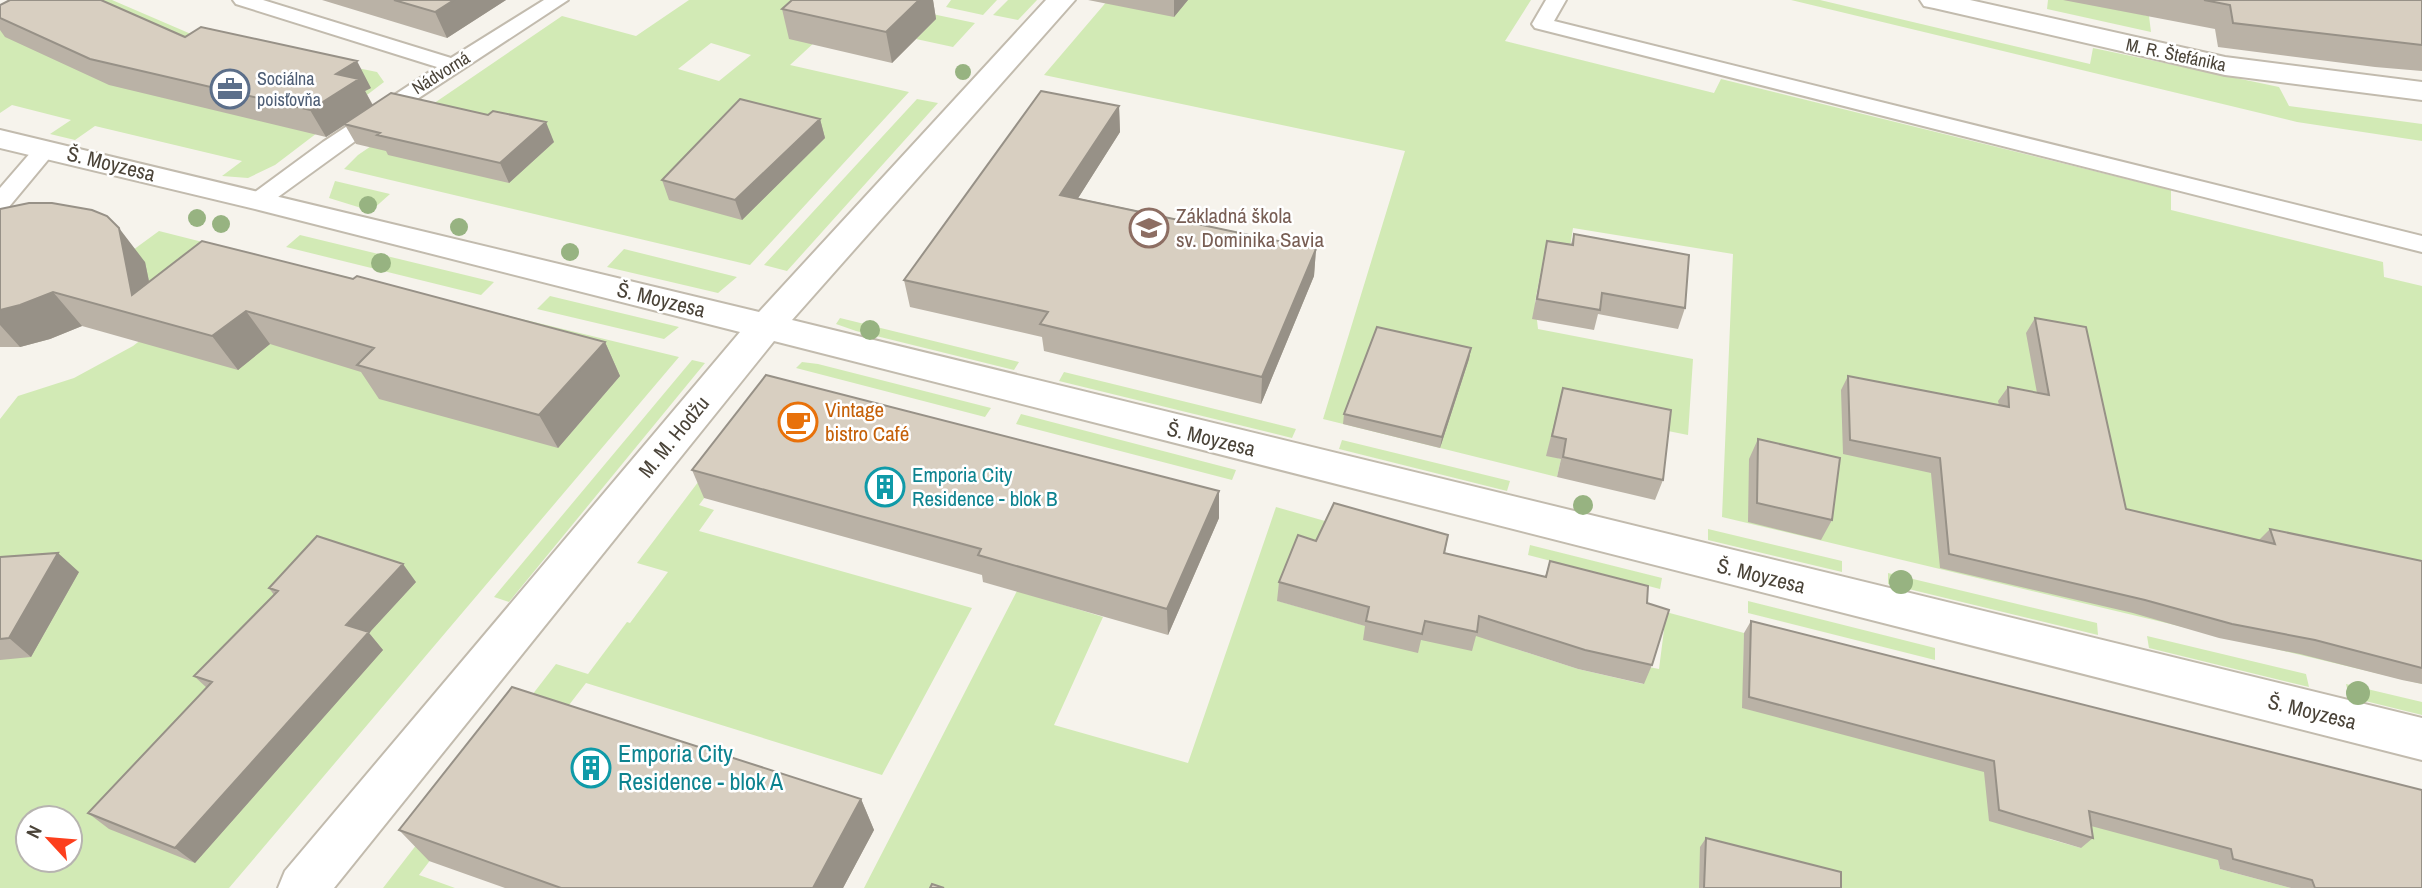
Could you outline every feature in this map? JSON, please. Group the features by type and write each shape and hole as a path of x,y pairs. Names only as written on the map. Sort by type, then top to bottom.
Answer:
{"street":[{"name":"M. M. Hodžu","path":"303,888 765,328 1061,0"},
{"name":"M. R. Štefánika","path":"1934,0 2225,66 2422,91"},
{"name":"Š. Moyzesa","path":"0,139 259,200 2422,739"}],"lane":[{"path":"243,0 454,66"},
{"name":"Nádvorná","path":"259,200 303,165 558,0"},
{"path":"1556,0 1542,24 2422,244"},
{"path":"0,203 46,149"}],"green space":[{"path":"35,0 112,0 191,34 377,72 384,82 275,165 248,178 222,176 242,161 95,126 75,140 50,134 71,120 12,105 0,113 0,18"},
{"path":"689,0 834,0 816,41 790,65 909,92 750,265 344,169 358,155 562,16 636,36","holes":["711,43 751,55 719,81 678,69"]},
{"path":"951,0 997,0 983,15 946,7"},
{"path":"1008,0 1037,0 1018,20 993,15"},
{"path":"1108,0 1531,0 1505,41 1714,93 1721,79 2171,190 2171,210 2383,262 2384,277 2422,286 2422,684 1722,517 1733,254 1573,228 1569,254 1543,261 1535,302 1538,329 1693,359 1688,435 1558,409 1547,455 1561,459 1557,477 1323,419 1405,151 1044,75"},
{"path":"1791,0 1820,0 2090,64 2093,48 2279,87 2289,106 2422,124 2422,141 2297,122"},
{"path":"2048,0 2073,0 2149,16 2151,32 2047,9"},
{"path":"918,11 975,23 953,47 916,39 935,19"},
{"path":"917,99 938,103 787,271 764,265"},
{"path":"335,181 390,194 371,211 329,198"},
{"path":"159,231 230,249 128,309 133,250"},
{"path":"300,235 494,282 481,295 286,247"},
{"path":"624,249 737,277 718,293 607,267"},
{"path":"253,254 679,357 229,888 0,888 0,419 18,396 74,378 133,346"},
{"path":"550,296 679,327 664,339 537,309"},
{"path":"840,318 1019,362 1014,370 856,331 836,324"},
{"path":"692,360 705,363 509,602 494,597"},
{"path":"802,362 991,408 985,417 796,368"},
{"path":"1064,372 1296,429 1292,438 1059,381"},
{"path":"778,400 699,505 714,510 699,531 972,608 882,775 586,683 562,714 545,708 419,875 455,888 383,888 556,664 588,674 627,622 630,623 668,572 637,563 757,404"},
{"path":"1021,414 1236,470 1232,480 1016,424"},
{"path":"1342,440 1510,481 1507,491 1339,449"},
{"path":"1085,459 1048,600 1103,617 1054,725 1188,763 1276,507 1332,523 1278,601 1366,626 1444,554 1513,648 1578,669 1643,684 1649,667 1659,669 1664,630 1639,623 1640,605 1744,633 1743,708 1908,674 2049,839 2081,848 2078,822 2195,748 2220,869 2291,888 864,888"},
{"path":"1708,529 1842,561 1842,572 1708,540"},
{"path":"1530,545 1662,578 1660,589 1528,555"},
{"path":"1888,573 2097,623 2098,635 1888,584"},
{"path":"1748,601 1935,648 1935,660 1748,613"},
{"path":"2147,636 2306,674 2309,687 2149,648"},
{"path":"2346,684 2422,702 2422,715 2349,697"}],"building":[{"path":"10,0 101,0 185,37 201,27 357,61 336,74 359,79 310,110 90,59 0,18 0,5"},
{"path":"394,0 454,0 435,12"},
{"path":"792,0 919,0 886,32 782,9"},
{"path":"2204,0 2422,0 2422,45 2233,23 2230,5"},
{"path":"1041,91 1119,106 1060,195 1316,249 1262,377 1040,324 1048,312 904,280"},
{"path":"391,93 488,115 493,111 546,122 500,163 377,135 380,133 344,124"},
{"path":"740,99 820,119 735,200 662,180"},
{"path":"29,203 52,203 92,210 107,216 119,228 132,295 202,241 353,279 357,276 605,342 539,415 357,365 374,348 246,311 212,336 53,292 0,310 0,209"},
{"path":"1574,234 1689,255 1685,308 1602,293 1600,310 1537,299 1547,241 1573,245"},
{"path":"2035,318 2086,327 2126,509 2275,544 2270,529 2422,561 2422,668 2315,640 2232,624 2145,600 1949,554 1940,458 1850,440 1848,376 2009,407 2008,387 2049,395"},
{"path":"1377,327 1471,348 1442,437 1344,414"},
{"path":"766,375 1219,491 1167,609 978,555 981,549 692,470"},
{"path":"1563,388 1671,410 1663,480 1563,457 1566,439 1552,436"},
{"path":"1758,439 1840,458 1832,520 1757,503"},
{"path":"1334,503 1448,535 1444,553 1546,577 1550,561 1648,586 1647,603 1669,610 1652,665 1585,650 1479,616 1477,632 1425,621 1422,634 1366,621 1369,607 1279,582 1298,535 1316,541"},
{"path":"317,536 403,564 346,625 369,632 175,848 88,813 212,682 194,676 278,591 269,588"},
{"path":"58,553 9,638 0,639 0,557"},
{"path":"1751,621 2422,790 2422,888 2315,888 2312,880 2233,859 2231,849 2089,811 2093,838 1999,810 1994,761 1749,697"},
{"name":"Emporia City Residence - blok A","path":"512,687 861,799 813,888 561,888 399,830"},
{"path":"1706,838 1841,872 1841,888 1704,888"}],"place":[{"name":"Sociálna poisťovňa","path":"230,89"},
{"name":"Základná škola sv. Dominika Savia","path":"1149,228"},
{"name":"Vintage bistro Café","path":"798,422"},
{"name":"Emporia City Residence - blok B","path":"885,487"},
{"name":"Emporia City Residence - blok A","path":"591,768"}]}
